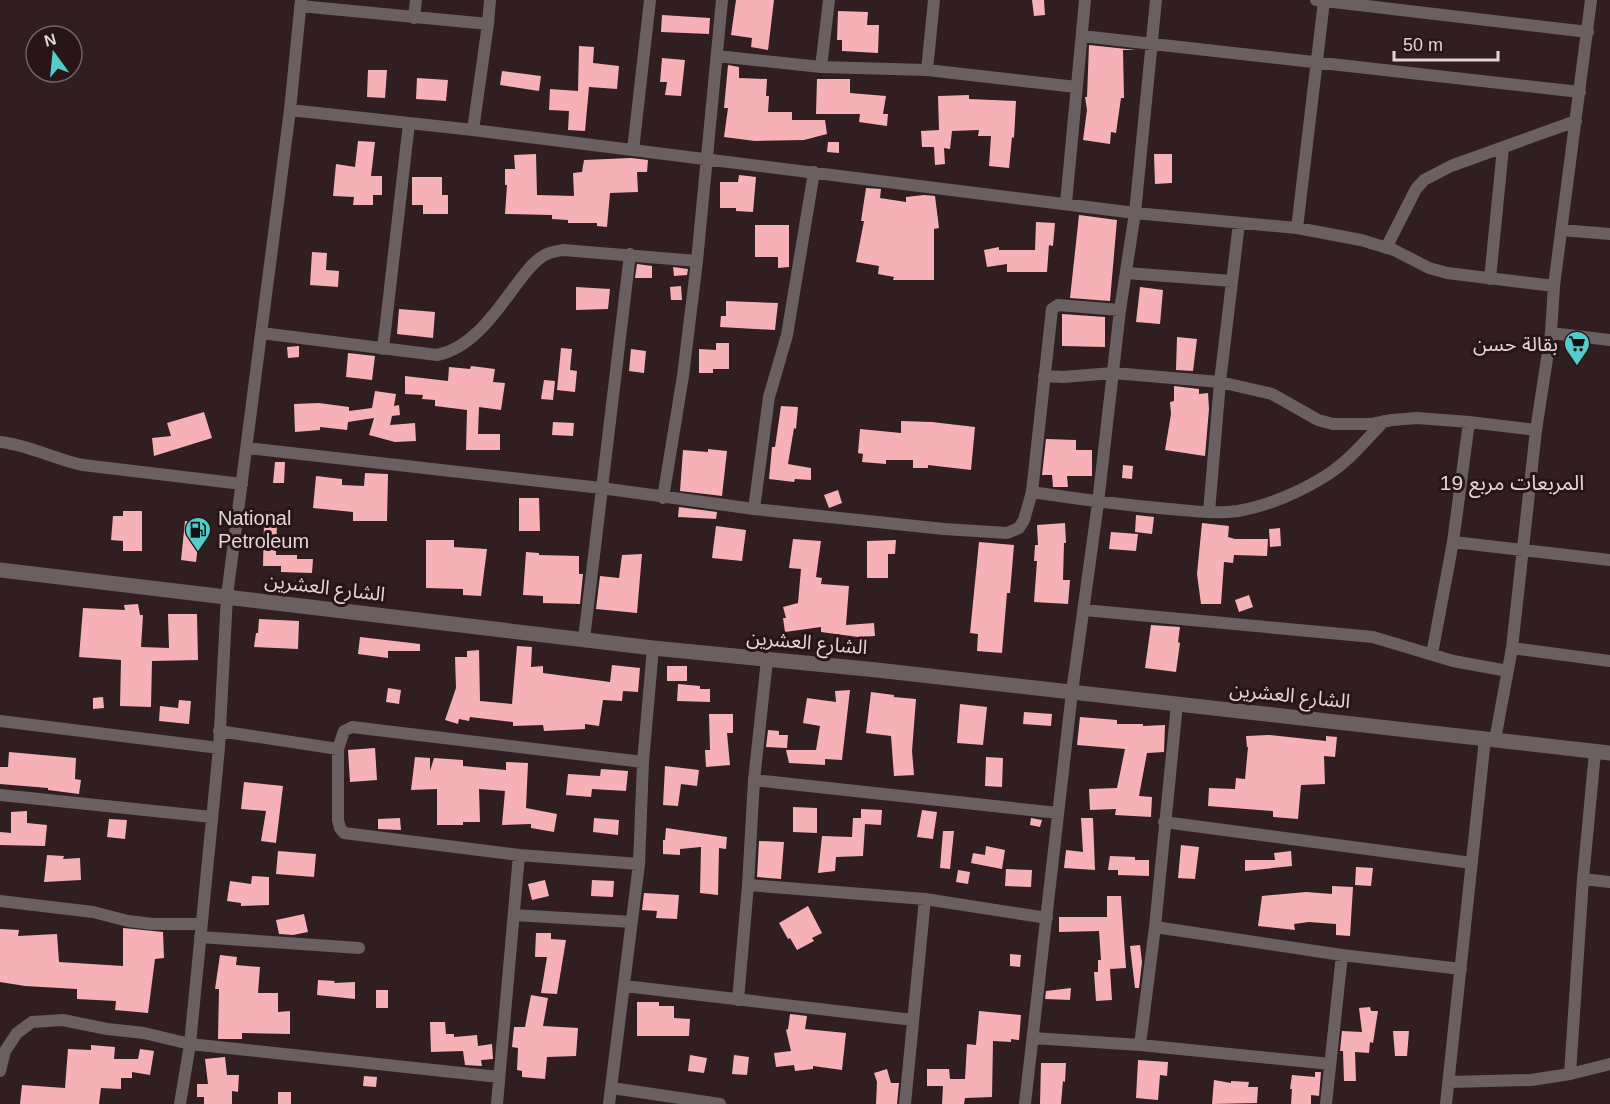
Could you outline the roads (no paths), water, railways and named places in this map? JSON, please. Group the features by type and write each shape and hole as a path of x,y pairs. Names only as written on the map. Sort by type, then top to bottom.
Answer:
{"street":[{"path":"414,18 416,0"},
{"path":"473,130 490,0"},
{"path":"633,150 650,0"},
{"path":"663,498 697,261 722,0"},
{"path":"820,67 829,0"},
{"path":"927,70 934,0"},
{"path":"1066,203 1085,0"},
{"path":"1025,1104 1072,692 1098,503 1120,309 1136,213 1156,0"},
{"path":"1297,228 1317,62 1320,0 1588,32"},
{"path":"1446,1104 1472,863 1490,739 1512,648 1536,430 1551,333 1554,286 1591,0"},
{"path":"180,1104 190,1044 219,748 227,596 290,110 300,3 414,18 488,24"},
{"path":"1082,36 1580,92"},
{"path":"717,56 820,67 927,70 1076,87"},
{"path":"290,110 473,130 1136,213 1297,228 1361,240 1447,273 1554,286"},
{"path":"1386,248 1416,189 1434,173 1576,122"},
{"path":"383,349 409,123"},
{"path":"1490,279 1503,148"},
{"path":"754,509 769,397 787,335 814,172"},
{"path":"1209,512 1220,382 1239,223"},
{"path":"1561,230 1610,234"},
{"path":"261,333 437,355 449,352 477,332 495,314 525,273 545,254 563,250 697,261"},
{"path":"584,639 600,488 630,254"},
{"path":"1125,273 1232,281"},
{"path":"247,448 600,488 754,509 944,529 1007,533 1019,528 1024,520 1032,492 1052,309 1058,305 1120,309"},
{"path":"1551,333 1610,340"},
{"path":"1044,376 1063,377 1113,373 1220,382 1272,394 1318,420 1333,424 1352,425 1417,418 1536,430"},
{"path":"1032,492 1098,503 1209,512 1238,511 1272,501 1328,475 1347,460 1384,422"},
{"path":"1432,654 1454,542 1469,422"},
{"path":"0,442 19,444 64,461 83,465 242,484"},
{"path":"1454,542 1610,560"},
{"name":"الشارع العشرين","path":"0,570 653,648 877,670 1602,753"},
{"path":"1084,610 1372,637 1453,661 1508,671"},
{"path":"609,1104 639,864 643,762 653,648"},
{"path":"1512,648 1610,661"},
{"path":"738,1000 754,780 767,660"},
{"path":"1140,1045 1155,927 1177,704"},
{"path":"0,721 219,748"},
{"path":"639,864 519,855 344,833 338,820 338,749 344,730 352,727 643,762"},
{"path":"219,731 338,749"},
{"path":"1570,1074 1583,879 1602,753"},
{"path":"754,780 1058,813"},
{"path":"0,795 212,817"},
{"path":"1164,822 1472,863"},
{"path":"497,1104 519,855"},
{"path":"1583,879 1610,882"},
{"path":"748,885 925,899 1047,918"},
{"path":"905,1104 925,899"},
{"path":"0,901 93,912 128,921 200,931 359,948"},
{"path":"514,915 632,922"},
{"path":"1155,927 1342,955 1461,969"},
{"path":"1326,1104 1342,955"},
{"path":"625,986 913,1020"},
{"path":"0,1071 5,1051 17,1033 32,1022 63,1020 107,1029 144,1033 190,1044 500,1077"},
{"path":"1033,1038 1140,1045 1330,1064"},
{"path":"1449,1082 1531,1080 1570,1074 1610,1064"},
{"path":"612,1088 720,1104"}],"place":[{"name":"بقالة حسن","path":"1577,367"},
{"name":"National Petroleum","path":"198,553"}],"district":[{"name":"المربعات مربع 19","path":"1512,482"}]}
